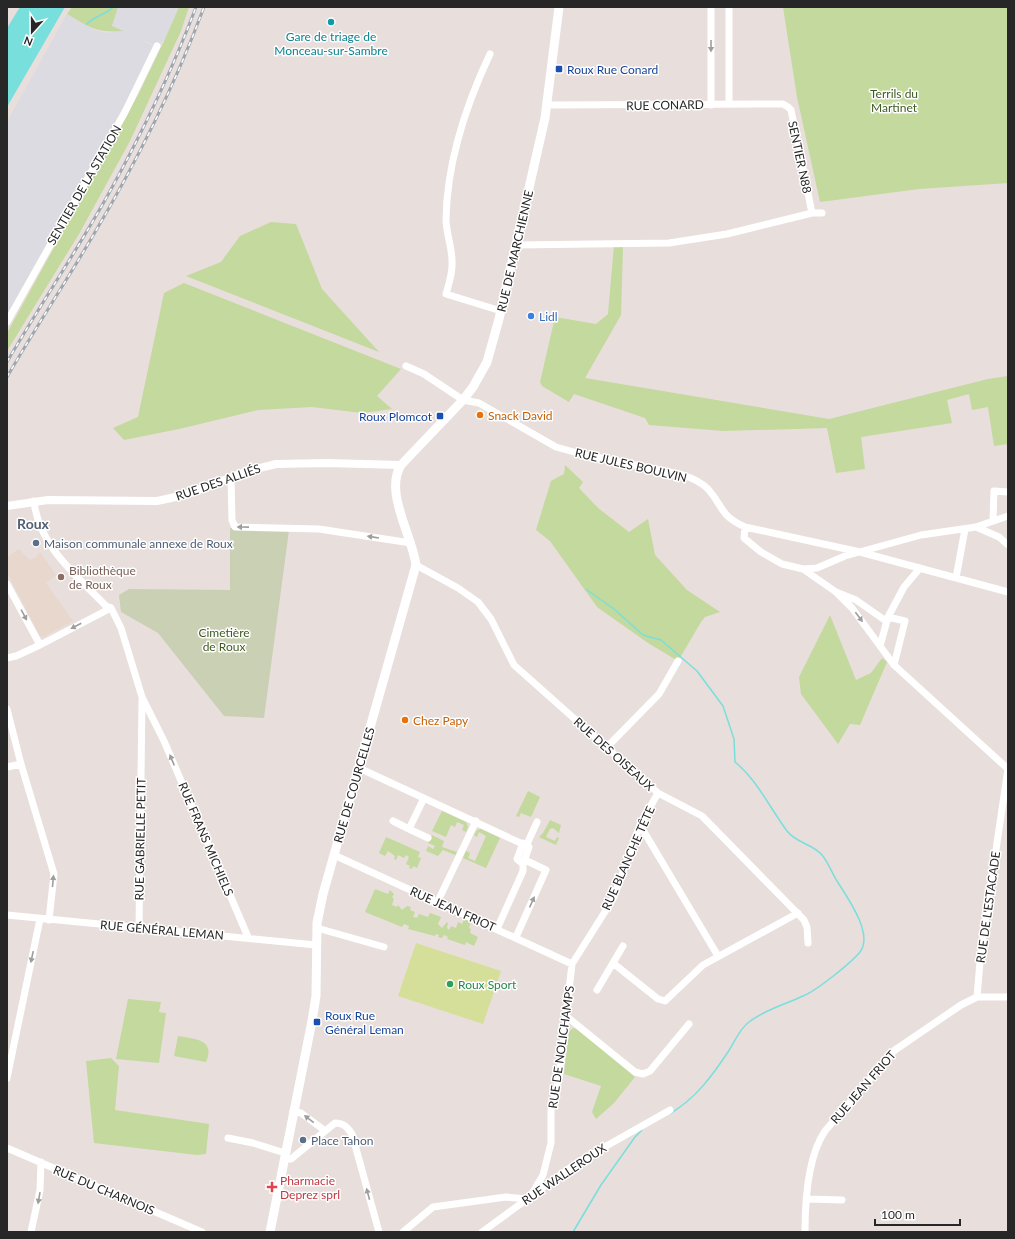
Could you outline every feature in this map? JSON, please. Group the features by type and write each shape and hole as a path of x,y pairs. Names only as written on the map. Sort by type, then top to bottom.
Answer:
{"main road":[{"name":"RUE DE MARCHIENNE","path":"401,465 463,400 473,387 487,362 501,311 548,105 559,7"},
{"name":"RUE DE COURCELLES","path":"270,1232 316,996 317,928 323,894 416,565 395,489 397,473 401,465"}],"street":[{"path":"711,7 711,104"},
{"path":"729,7 729,104"},
{"name":"SENTIER DE LA STATION","path":"7,322 125,112 157,46"},
{"path":"490,54 475,87 452,163 446,220 452,260 452,274 446,294 501,311"},
{"name":"RUE CONARD","path":"548,105 783,104"},
{"name":"SENTIER N88","path":"783,104 791,110 812,213"},
{"path":"516,245 669,243 727,234 812,213 822,213"},
{"name":"RUE JULES BOULVIN","path":"406,366 424,374 463,400 479,403 556,447 582,454 683,475 694,480 707,488 731,520 744,527 860,552 1008,592"},
{"name":"RUE DES ALLIÉS","path":"7,506 34,501 157,501 185,495 257,468 288,463 401,465"},
{"path":"231,477 232,520 234,527 319,529 411,543"},
{"path":"993,520 994,492 1008,492"},
{"path":"34,501 37,522 64,563 106,606 111,608 122,628 142,697"},
{"path":"744,527 744,538 760,552 782,564 803,569 817,568 845,556 921,535 976,527 1008,516"},
{"path":"976,527 999,537 1008,545"},
{"path":"956,578 965,529"},
{"name":"RUE DES OISEAUX","path":"416,565 458,588 478,602 491,619 514,665 658,793 702,816 804,920 807,927 808,943"},
{"path":"880,646 887,619 904,587 920,568"},
{"path":"803,569 836,592 852,608 894,665 1008,769"},
{"path":"7,584 40,646"},
{"path":"836,592 856,600 887,619 905,622 894,665"},
{"path":"7,658 40,646 111,608"},
{"path":"607,747 659,694 678,660"},
{"name":"RUE FRANS MICHIELS","path":"142,697 164,741 248,937"},
{"name":"RUE GABRIELLE PETIT","path":"139,928 142,697"},
{"path":"7,708 21,764 54,874 49,920"},
{"path":"7,768 21,764"},
{"path":"359,768 526,845"},
{"name":"RUE DE L'ESTACADE","path":"977,997 981,950 1008,769"},
{"name":"RUE BLANCHE TÊTE","path":"572,964 613,899 640,825 658,793"},
{"path":"410,829 424,798"},
{"path":"393,821 428,838"},
{"path":"437,903 476,821"},
{"path":"516,937 546,870 517,859 526,845 537,822"},
{"path":"640,825 718,956"},
{"name":"RUE JEAN FRIOT","path":"334,855 437,903 516,937 572,964"},
{"path":"497,929 523,871 524,862"},
{"path":"613,963 658,999 665,1001 694,972 718,956 798,913"},
{"name":"RUE GÉNÉRAL LEMAN","path":"7,915 316,944"},
{"path":"7,1078 40,919"},
{"path":"317,928 384,947"},
{"path":"598,990 623,946"},
{"name":"RUE DE NOLICHAMPS","path":"529,1198 543,1175 550,1150 552,1127 551,1111 559,1077 572,964"},
{"name":"RUE JEAN FRIOT","path":"805,1232 807,1200 814,1154 818,1141 825,1131 895,1050 961,1005 977,997 1008,997"},
{"path":"566,1016 635,1072 643,1074 650,1071 689,1024"},
{"path":"293,1110 301,1113 324,1130"},
{"name":"RUE WALLEROUX","path":"487,1230 578,1162 670,1110"},
{"path":"228,1138 253,1143 291,1159 324,1130 335,1123 342,1123 348,1127 352,1134 379,1232"},
{"name":"RUE DU CHARNOIS","path":"7,1148 202,1232"},
{"path":"31,1232 40,1190 41,1162"},
{"path":"403,1232 433,1207 506,1197 529,1198"},
{"path":"807,1200 842,1200"}],"shaded area":[{"path":"118,7 179,7 165,39 157,46 137,37 156,48 7,315 7,122 67,14 94,30 107,33 122,31 112,27"},
{"path":"19,549 30,560 38,556 37,555 40,552 56,575 46,583 73,621 43,637 40,636 7,572 7,557"}],"green space":[{"path":"72,7 118,7 112,26 123,31 106,31 87,26 67,14"},
{"path":"179,7 189,7 181,31 130,141 79,234 7,351 7,333 139,93"},
{"name":"Terrils du Martinet","path":"783,7 1008,7 1008,183 919,189 820,202 797,97"},
{"path":"271,222 296,224 322,289 379,352 186,276 221,262 240,236"},
{"path":"614,245 623,247 621,315 585,378 829,419 988,379 1008,376 1008,444 994,446 988,407 972,410 969,394 947,400 952,423 861,437 865,469 836,473 827,428 724,431 649,425 645,418 574,394 569,402 542,386 540,382 555,317 596,324 608,314"},
{"path":"184,283 401,369 377,396 392,409 362,413 312,407 258,410 179,429 124,440 113,428 138,417 164,293"},
{"path":"565,465 583,482 579,488 598,508 629,532 648,519 655,555 687,590 720,612 705,617 678,661 648,643 597,607 550,541 536,530 551,481 564,474"},
{"name":"Cimetière de Roux","path":"230,528 289,530 264,718 224,716 158,633 121,612 119,595 129,589 230,590"},
{"path":"830,615 856,680 871,673 882,658 887,662 860,725 850,724 838,744 801,694 799,677"},
{"path":"528,791 540,797 531,817 521,813 519,817 516,816"},
{"path":"442,811 466,822 468,827 466,832 462,830 464,825 457,822 455,827 451,825 446,837 432,831"},
{"path":"550,820 561,825 559,833 553,828 550,829 546,837 555,841 557,837 559,838 556,845 539,837"},
{"path":"481,829 500,838 486,868 463,858 466,851 470,853 468,858 475,861 486,836 479,832 477,837 474,835 477,830"},
{"path":"432,835 444,841 442,847 457,852 455,855 443,850 438,856 426,851 428,846 433,849 435,846 428,843"},
{"path":"386,837 420,852 418,857 421,858 417,868 413,866 412,869 409,868 410,866 406,864 409,857 406,855 404,858 398,855 396,860 394,859 395,856 388,851 385,856 379,853"},
{"path":"375,889 388,894 390,890 394,894 392,898 394,898 392,905 397,907 398,905 402,910 407,906 411,907 410,910 415,912 413,917 417,918 419,914 428,917 430,913 441,917 438,924 442,928 447,922 447,928 449,930 451,926 456,928 458,922 462,924 464,919 471,922 469,928 471,929 470,933 478,937 474,946 466,942 465,945 447,939 448,937 444,935 442,938 438,937 439,935 436,934 435,936 408,929 409,926 404,924 402,927 365,912"},
{"name":"Roux Sport","path":"416,943 501,971 483,1024 398,996"},
{"path":"128,999 161,1002 159,1012 166,1013 159,1063 116,1059"},
{"path":"573,1028 578,1029 635,1077 614,1103 596,1119 592,1112 601,1086 564,1074 569,1032"},
{"path":"178,1036 197,1039 206,1044 208,1054 206,1062 174,1056"},
{"path":"111,1058 119,1066 115,1110 209,1124 206,1154 197,1155 94,1143 86,1061"}],"water":[{"path":"20,7 65,7 7,107 7,28"}],"waterway":[{"path":"87,24 113,7"},
{"path":"587,590 614,609 643,635 661,640 697,671 723,706 734,739 735,762 757,786 787,831 795,838 814,848 824,858 858,916 864,936 860,952 824,983 809,993 769,1010 746,1025 710,1078 688,1101 671,1113"},
{"path":"573,1232 601,1185 635,1137 642,1130"}],"railway":[{"path":"7,362 109,193 145,125 167,78 196,7"},
{"path":"7,377 91,239 123,183 167,96 204,7"}],"place":[{"name":"Gare de triage de Monceau-sur-Sambre","path":"331,22"},
{"name":"Roux Rue Conard","path":"559,69"},
{"name":"Lidl","path":"531,316"},
{"name":"Snack David","path":"480,415"},
{"name":"Roux Plomcot","path":"440,416"},
{"name":"Maison communale annexe de Roux","path":"36,543"},
{"name":"Bibliothèque de Roux","path":"61,577"},
{"name":"Chez Papy","path":"405,720"},
{"name":"Roux Sport","path":"450,984"},
{"name":"Roux Rue Général Leman","path":"317,1022"},
{"name":"Place Tahon","path":"303,1140"},
{"name":"Pharmacie Deprez sprl","path":"272,1187"}],"district":[{"name":"Roux","path":"33,523"}]}
